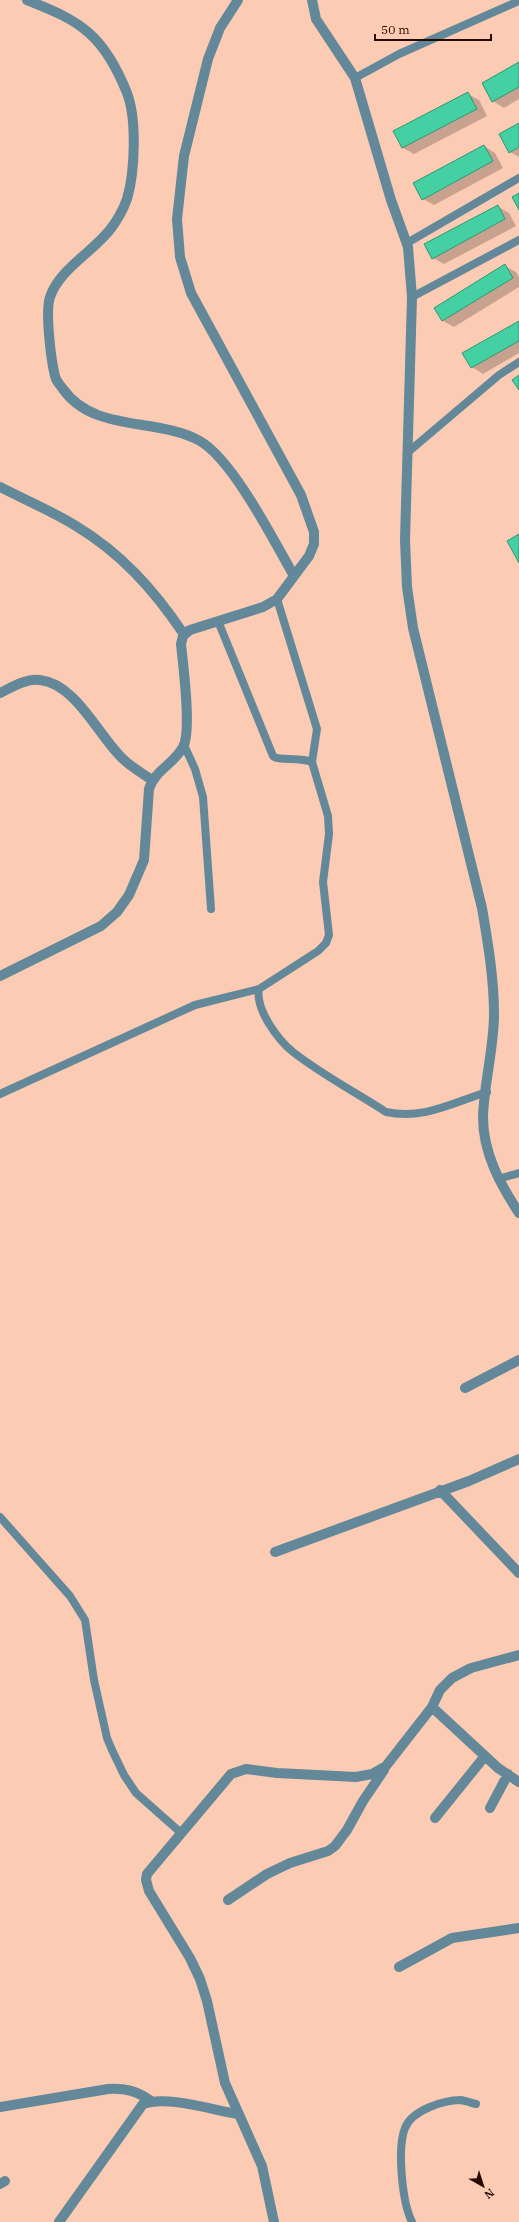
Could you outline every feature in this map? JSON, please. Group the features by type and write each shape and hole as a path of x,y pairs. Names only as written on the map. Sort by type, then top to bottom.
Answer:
{"street":[{"path":"27,0 66,16 90,34 108,56 128,94 133,118 132,166 127,200 112,227 63,276 50,298 48,320 55,378 71,400 92,413 126,423 177,431 200,441 218,455 260,517 294,576"},
{"path":"0,487 76,526 110,549 138,574 162,601 183,633 263,607 277,599 309,556 314,544 314,532 301,495 192,293 180,257 177,219 184,156 208,59 220,28 238,0"},
{"path":"312,0 316,20 355,78 391,200 407,243 412,297 405,540 407,587 413,628 471,862 489,952 494,1014 487,1092 483,1117 487,1151 498,1179 519,1212"},
{"path":"0,976 101,926 117,912 129,895 144,860 149,789 152,780 179,754 186,738 181,644 183,636 190,630"},
{"path":"0,693 20,684 39,680 56,684 72,697 122,758 152,780"},
{"path":"465,1388 519,1360"},
{"path":"275,1552 519,1459"},
{"path":"440,1490 519,1573"},
{"path":"228,1900 267,1874 290,1863 328,1851 335,1846 386,1766 432,1706 440,1690 461,1672 519,1655"},
{"path":"432,1706 485,1756 519,1782"},
{"path":"435,1818 485,1756"},
{"path":"274,2222 262,2166 249,2134 238,2114 226,2083 207,2001 200,1979 190,1958 149,1891 146,1880 151,1867 231,1774 246,1769 277,1773 356,1777 372,1774 386,1766"},
{"path":"490,1808 508,1774"},
{"path":"399,1967 452,1938 469,1934 519,1928"},
{"path":"0,2106 108,2089 125,2088 139,2093 151,2101"},
{"path":"59,2222 142,2104 151,2101 173,2102 238,2114"}],"lane":[{"path":"355,78 399,54 519,1"},
{"path":"407,243 519,178"},
{"path":"412,297 519,240"},
{"path":"407,453 499,376 519,362"},
{"path":"0,1094 195,1005 259,990 318,951 326,943 329,935 324,882 329,834 328,822 312,762 317,729 277,599"},
{"path":"218,621 275,759 303,758 312,762"},
{"path":"184,745 195,769 203,797 211,909"},
{"path":"259,990 258,997 263,1014 278,1036 292,1052 386,1112 401,1115 419,1114 487,1092"},
{"path":"498,1179 519,1174"},
{"path":"0,1517 70,1596 85,1620 92,1670 107,1738 124,1775 136,1793 180,1832"},
{"path":"412,2222 403,2197 402,2164 405,2127 414,2116 437,2104 462,2100 476,2104"}],"building":[{"path":"519,62 519,87 492,102 482,83"},
{"path":"468,92 477,109 402,148 393,131"},
{"path":"519,123 519,147 509,153 499,134"},
{"path":"484,145 493,161 422,200 413,183"},
{"path":"519,193 519,210 512,197"},
{"path":"498,205 505,219 432,259 424,244"},
{"path":"505,264 513,278 442,321 434,308"},
{"path":"519,321 519,341 471,368 462,353"},
{"path":"519,375 519,390 512,380"},
{"path":"519,534 519,563 507,541"}]}
